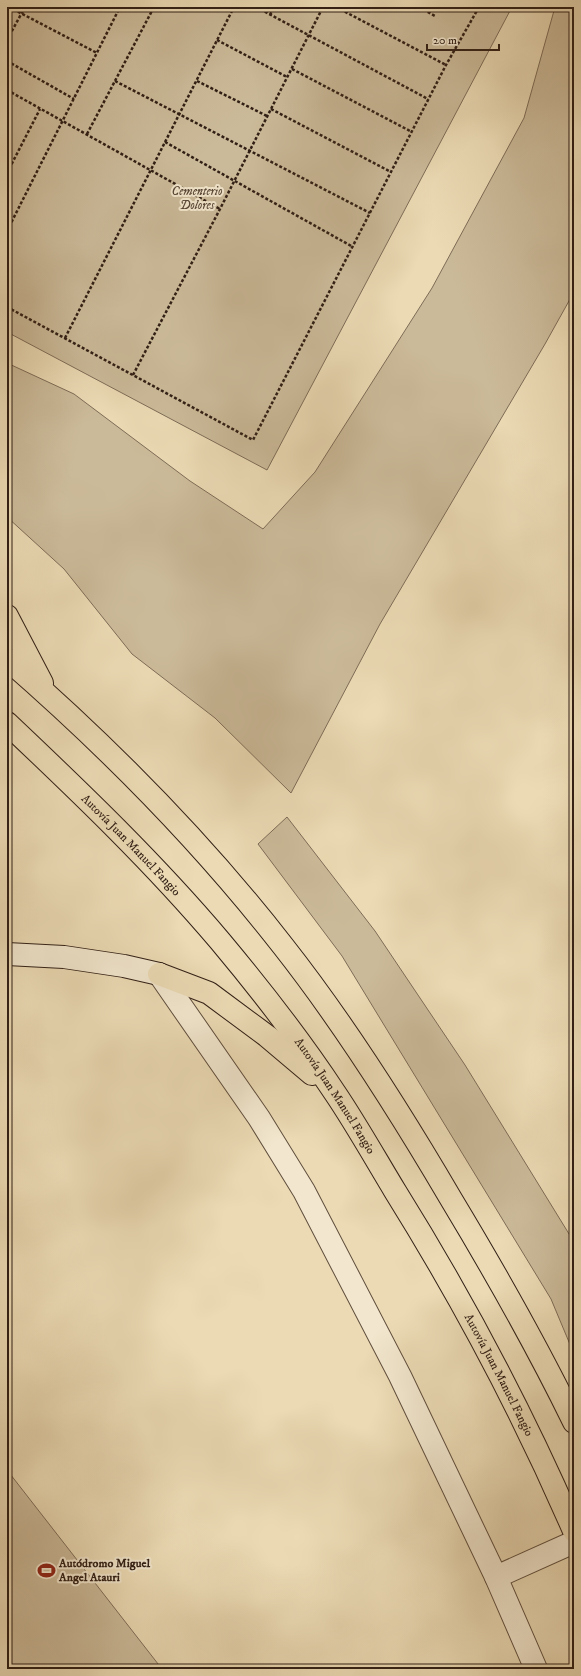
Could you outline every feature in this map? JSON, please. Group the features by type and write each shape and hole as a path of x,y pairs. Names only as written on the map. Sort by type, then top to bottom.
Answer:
{"highway":[{"path":"7,616 48,695"},
{"path":"7,659 48,695 124,769 213,862 283,946 361,1054 412,1132 492,1267 574,1422"},
{"name":"Autovía Juan Manuel Fangio","path":"7,723 59,771 170,884 221,943 271,1006 337,1096 425,1239 500,1372 574,1531"},
{"path":"158,974 209,992 267,1036 337,1096"}],"street":[{"path":"7,954 64,957 124,966 158,974 259,1118 304,1191 400,1376 496,1577 536,1669"},
{"path":"496,1577 574,1542"}],"path":[{"path":"9,7 97,53"},
{"path":"7,40 25,7"},
{"path":"109,7 118,12"},
{"path":"7,231 120,7"},
{"path":"87,134 154,7"},
{"path":"65,338 234,7"},
{"path":"256,7 429,100"},
{"path":"270,15 274,7"},
{"path":"133,375 235,181 323,7"},
{"path":"336,7 446,65"},
{"path":"419,7 435,16"},
{"path":"7,307 253,440 446,65 479,7"},
{"path":"217,40 287,77"},
{"path":"7,61 74,98"},
{"path":"292,69 412,132"},
{"path":"197,81 267,116"},
{"path":"115,82 370,213"},
{"path":"7,97 8,91 220,210"},
{"path":"7,173 40,109"},
{"path":"271,109 391,172"},
{"path":"165,142 353,247"}],"green space":[{"name":"Cementerio Dolores","path":"7,7 512,7 267,470 7,332"},
{"path":"555,7 574,7 574,292 380,624 291,793 215,718 132,654 64,569 7,517 7,363 74,394 190,481 263,529 315,472 432,288 524,118"},
{"path":"287,817 375,931 465,1065 574,1242 574,1354 551,1299 342,956 258,844"},
{"name":"Autódromo Miguel Angel Atauri","path":"7,1470 162,1669 7,1669"}],"place":[{"name":"Autódromo Miguel Angel Atauri","path":"46,1570"}]}
